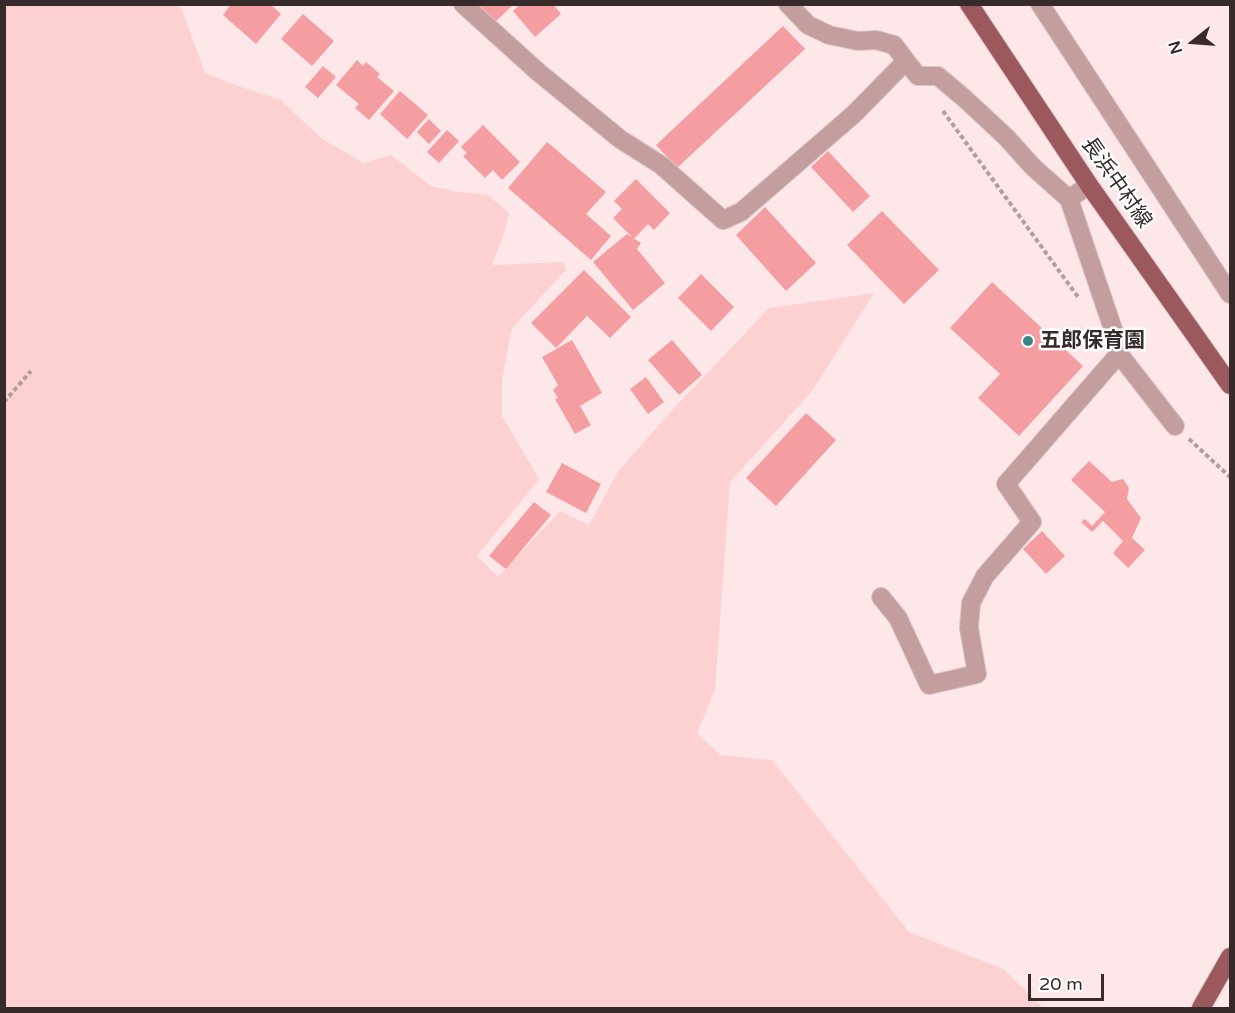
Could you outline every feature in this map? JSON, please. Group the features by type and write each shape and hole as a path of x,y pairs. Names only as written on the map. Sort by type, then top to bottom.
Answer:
{"main road":[{"name":"長浜中村線","path":"969,4 1089,185 1230,385"},
{"path":"1201,1008 1230,957"}],"street":[{"path":"463,4 537,71 620,139 662,165 723,220 741,212 802,160 854,114 906,61"},
{"path":"788,4 808,25 829,35 858,41 876,40 894,45 918,76 938,76 1006,137 1033,167 1069,199 1114,332 1119,354 1175,426"},
{"path":"1040,4 1230,294"},
{"path":"1069,199 1089,185"},
{"path":"881,597 898,618 929,685 977,674 969,628 971,603 985,576 1032,522 1006,484 1119,354"}],"path":[{"path":"939,105 1084,306"},
{"path":"4,402 31,371"},
{"path":"1175,426 1230,477"}],"shaded area":[{"path":"5,5 176,5 182,9 205,73 281,100 322,139 364,163 391,155 431,186 488,195 509,213 492,265 563,262 566,270 512,328 502,379 502,416 539,479 477,556 498,577 560,511 589,525 619,470 769,308 874,293 812,391 730,482 715,690 697,733 720,755 772,760 909,932 1003,969 1043,1008 5,1008"}],"building":[{"path":"231,4 270,4 281,14 256,44 223,15"},
{"path":"480,4 514,4 494,23 479,6"},
{"path":"520,4 553,4 561,14 535,37 513,11"},
{"path":"303,14 334,41 312,66 281,39"},
{"path":"783,26 805,49 677,168 656,145"},
{"path":"357,60 363,66 366,62 380,74 377,77 394,91 369,120 355,108 359,104 336,85"},
{"path":"323,66 336,77 318,98 305,87"},
{"path":"400,91 428,115 407,139 380,114"},
{"path":"429,119 441,131 429,144 417,132"},
{"path":"483,125 520,162 502,180 493,170 485,178 463,156 467,153 461,147"},
{"path":"447,130 459,141 439,163 427,152"},
{"path":"547,142 606,192 586,214 611,236 591,260 508,188"},
{"path":"828,151 870,196 853,212 811,167"},
{"path":"636,179 670,213 654,230 648,224 634,239 613,218 622,209 614,201"},
{"path":"765,207 816,263 786,291 736,235"},
{"path":"882,211 939,270 904,304 847,245"},
{"path":"627,234 641,243 637,249 665,283 633,310 593,262"},
{"path":"584,270 631,317 610,338 587,316 556,348 531,323"},
{"path":"701,274 734,307 711,331 678,298"},
{"path":"992,282 1083,366 1019,436 978,398 1000,374 950,328"},
{"path":"572,340 602,393 580,406 591,425 575,434 555,399 558,398 553,390 558,385 542,357"},
{"path":"672,340 702,375 679,395 648,360"},
{"path":"646,377 664,402 648,414 630,389"},
{"path":"806,413 836,440 776,506 746,478"},
{"path":"1089,461 1112,482 1123,479 1129,488 1127,499 1141,518 1132,538 1145,550 1128,568 1113,553 1123,541 1103,521 1092,532 1081,522 1085,519 1092,526 1105,512 1071,480"},
{"path":"562,463 601,484 586,513 546,492"},
{"path":"534,502 551,515 506,569 489,556"},
{"path":"1042,531 1065,556 1046,574 1023,549"}],"place":[{"name":"五郎保育園","path":"1028,341"}]}
